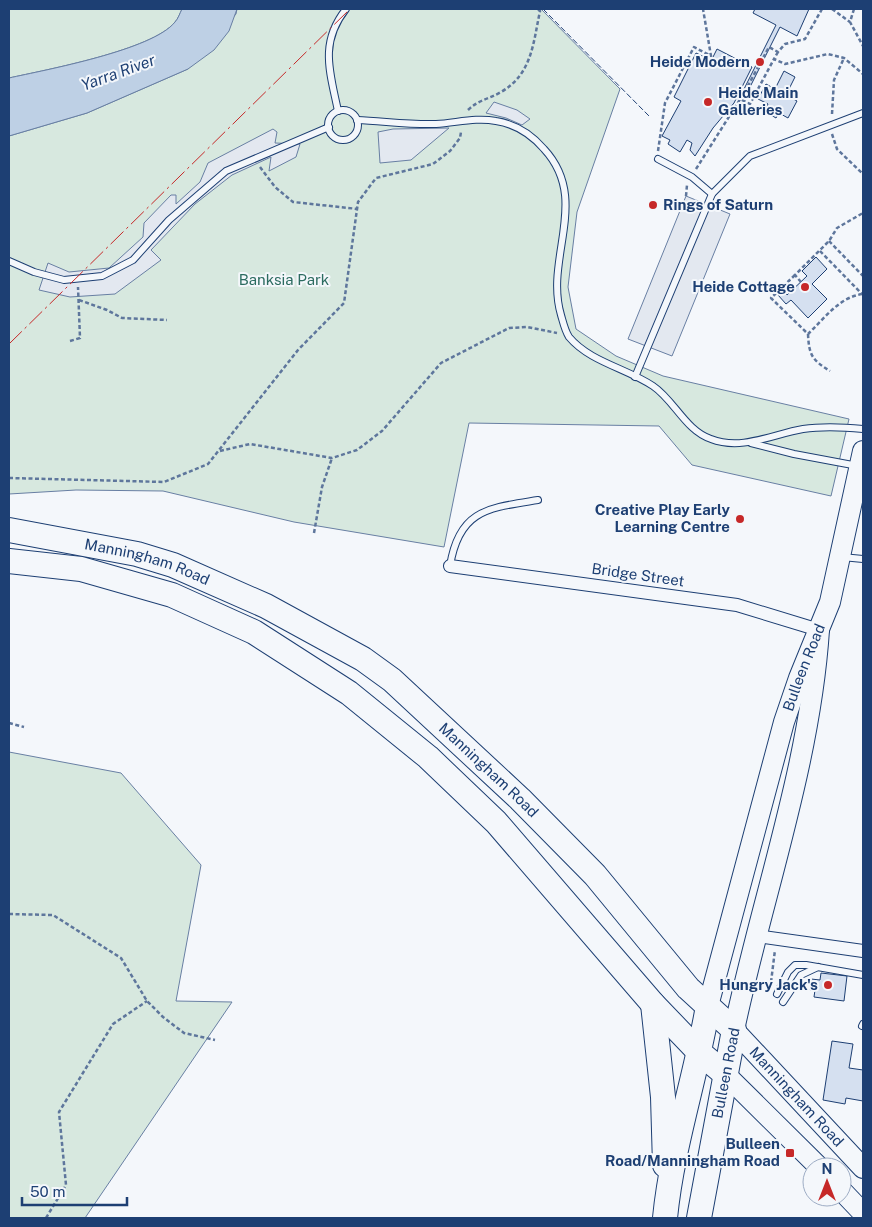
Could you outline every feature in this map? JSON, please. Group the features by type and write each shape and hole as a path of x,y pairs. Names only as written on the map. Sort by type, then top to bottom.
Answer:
{"highway":[{"name":"Manningham Road","path":"9,530 129,552 173,565 266,606 333,641 392,680 520,799 595,875 688,988 734,1030"},
{"name":"Manningham Road","path":"9,561 81,569 172,594 254,632 314,670 370,709 428,757 496,822 653,1004 700,1053 724,1073"},
{"path":"314,670 333,641"},
{"name":"Bulleen Road","path":"653,1004 663,1097 666,1210"},
{"name":"Bulleen Road","path":"666,1210 700,1053 708,1006"},
{"name":"Bulleen Road","path":"699,1218 724,1073 734,1030"}],"main road":[{"path":"819,630 830,602 861,458"},
{"name":"Bulleen Road","path":"734,1030 767,938 807,728 816,673 819,630"},
{"name":"Bulleen Road","path":"708,1006 784,722 799,678 819,630"},
{"name":"Manningham Road","path":"734,1030 863,1168"},
{"name":"Manningham Road","path":"724,1073 809,1157"},
{"path":"852,1201 863,1213"}],"street":[{"name":"Bridge Street","path":"450,566 737,605 819,630"},
{"path":"767,938 863,951"}],"lane":[{"path":"338,112 329,66 330,40 337,21 346,9"},
{"path":"338,112 351,113 357,120 357,130 346,139 337,138 328,127 330,118 338,112"},
{"path":"635,377 712,194 750,156 863,113"},
{"path":"357,120 436,124 486,119 516,127 538,141 553,158 566,188 565,222 558,272 557,302 567,335 581,349 651,385 669,399 701,434 721,442 748,442 801,430 828,427 863,429"},
{"path":"9,261 34,272 64,280 102,276 133,260 169,220 226,171 328,127"},
{"path":"658,159 692,177 712,194"},
{"path":"748,442 811,458 861,458"},
{"path":"450,566 456,540 474,516 489,508 538,500"},
{"path":"840,557 863,559"},
{"path":"777,994 788,972 795,965 820,967 863,975"},
{"path":"783,1002 801,975 820,967"}],"path":[{"path":"9,478 164,482 208,464 298,350 344,303 358,202 376,178 433,164 450,152 460,138 466,112 476,101 496,95 516,83 530,58 540,11 538,9"},
{"path":"658,159 665,103 694,47 711,56 704,9"},
{"path":"736,98 750,104 778,52 785,44 806,39 822,9"},
{"path":"832,9 850,22 863,46"},
{"path":"850,22 854,9"},
{"path":"686,196 687,185 740,99 769,47 778,52"},
{"path":"774,59 785,64 828,54 844,58 863,74"},
{"path":"844,58 834,80 830,127 837,149 863,172"},
{"path":"255,158 262,173 293,202 358,208"},
{"path":"830,371 817,363 809,351 808,334 771,298 820,251 837,228 863,213"},
{"path":"829,241 863,276"},
{"path":"820,251 863,294"},
{"path":"795,275 801,282"},
{"path":"70,341 80,338 78,278"},
{"path":"808,334 842,301 850,296 863,294"},
{"path":"79,300 107,310 122,318 167,320"},
{"path":"218,451 250,444 332,458 357,450 382,431 441,363 509,328 527,327 567,335"},
{"path":"314,533 322,487 332,458"},
{"path":"9,723 24,727"},
{"path":"9,914 53,915 121,958 147,1001 184,1033 215,1040"},
{"path":"767,938 770,990"},
{"path":"46,1218 66,1185 59,1112 113,1024 147,1001"}],"green space":[{"path":"9,9 182,9 175,22 163,32 145,41 97,58 9,78"},
{"name":"Banksia Park","path":"237,9 541,9 620,89 577,212 568,287 576,329 616,356 663,376 849,419 831,496 692,465 659,426 469,423 444,547 294,522 163,491 76,490 9,494 9,136 87,113 188,69 236,14"},
{"path":"9,752 121,773 201,865 176,1001 232,1002 85,1218 9,1218"}],"shaded area":[{"path":"494,102 517,110 530,119 522,125 506,118 486,113"},
{"path":"449,128 411,160 380,163 378,132 393,129"},
{"path":"273,129 277,132 275,143 300,144 296,157 269,171 271,157 232,175 195,204 151,250 161,260 115,294 70,297 39,290 48,263 69,272 109,268 143,237 144,223 171,195 176,195 176,204 200,182 208,163"},
{"path":"686,196 730,214 672,356 628,339"}],"water":[{"name":"Yarra River","path":"182,9 237,9 229,31 214,50 188,69 87,113 9,136 9,78 97,58 145,41 163,32 175,22"}],"building":[{"name":"Heide Modern","path":"755,9 809,9 797,36 780,27 748,91 744,89 776,25 753,13"},
{"name":"Heide Main Galleries","path":"717,49 752,67 734,103 713,128 695,156 690,150 692,143 687,140 680,152 668,144 670,140 662,136 681,101 674,97 696,53 709,59 707,61 710,63"},
{"path":"784,71 795,77 786,95 775,89"},
{"path":"766,84 797,101 788,118 779,113 776,118 764,111 768,104 758,99"},
{"name":"Heide Cottage","path":"816,257 827,269 812,284 827,299 808,318 791,300 786,304 778,295 783,290 787,295 807,276 802,271"},
{"name":"Hungry Jack's","path":"821,973 847,976 844,1001 814,997 815,990 810,990 811,979 820,980"},
{"path":"832,1041 853,1044 849,1068 863,1070 863,1101 846,1098 845,1104 823,1100"}],"fence":[{"path":"543,9 650,117"}],"power":[{"path":"9,344 350,9"}],"place":[{"name":"Heide Modern","path":"760,62"},
{"name":"Heide Main Galleries","path":"708,102"},
{"name":"Rings of Saturn","path":"653,205"},
{"name":"Heide Cottage","path":"805,287"},
{"name":"Creative Play Early Learning Centre","path":"740,519"},
{"name":"Hungry Jack's","path":"828,985"},
{"name":"Bulleen Road/Manningham Road","path":"790,1153"}]}
